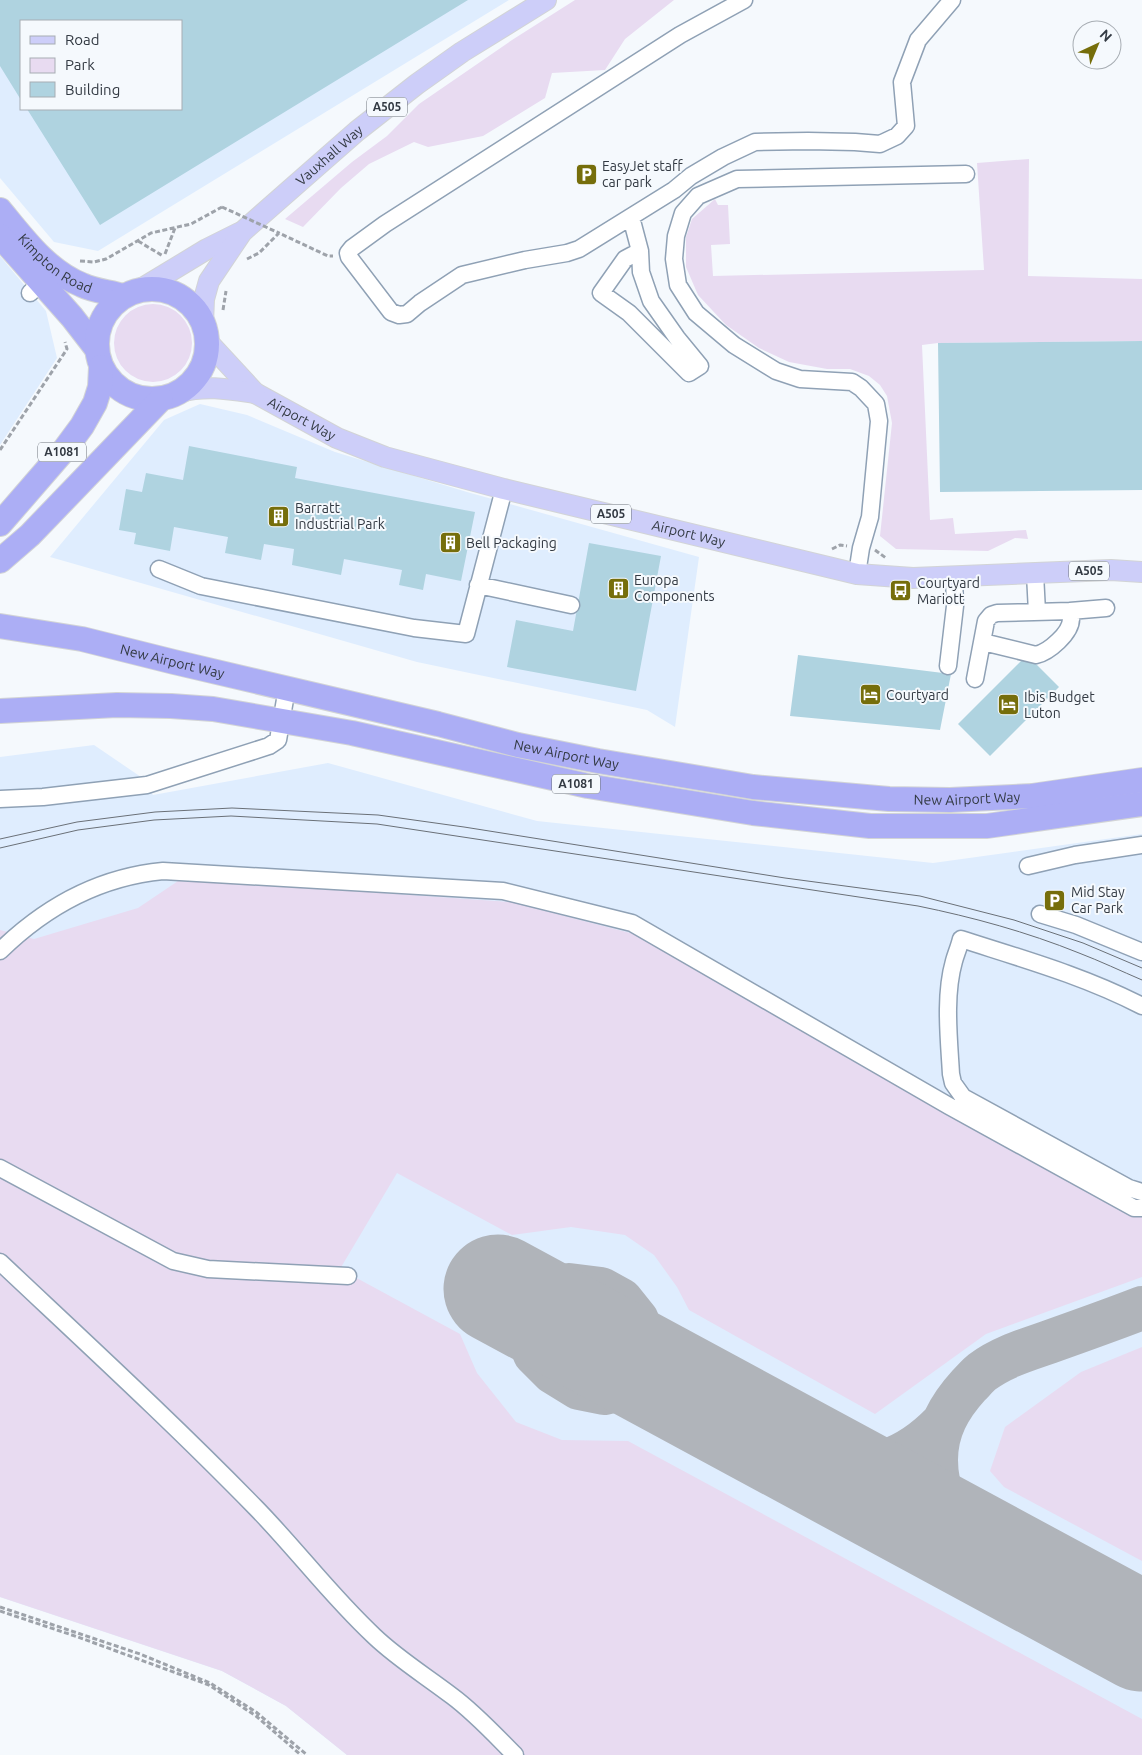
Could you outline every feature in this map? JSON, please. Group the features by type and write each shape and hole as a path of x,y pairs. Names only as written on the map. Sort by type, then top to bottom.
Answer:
{"highway":[{"name":"Kimpton Road","path":"0,210 29,245 53,268 82,286 132,292"},
{"name":"Kimpton Road","path":"0,236 35,287 72,317 98,357"},
{"path":"156,288 171,292 185,299 211,326 206,356 200,371 192,383 170,395 143,399 125,393 111,382 98,357 97,332 102,318 111,305 132,292 156,288"},
{"name":"A1081","path":"0,524 65,449 82,426 100,387 98,357"},
{"name":"A1081","path":"0,561 30,535 170,395"},
{"name":"New Airport Way","path":"2,626 82,639 527,746 598,761 771,788 889,799 950,800 1032,796 1142,780"},
{"name":"New Airport Way","path":"0,711 117,704 213,709 352,734 588,786 753,813 870,826 987,826 1142,804"}],"main road":[{"name":"Vauxhall Way","path":"211,326 204,299 209,280 242,232 357,131 417,84 462,52 546,0"},
{"name":"Vauxhall Way","path":"132,292 207,249 242,232"},
{"name":"Airport Way","path":"211,326 255,393"},
{"name":"Airport Way","path":"170,395 197,387 255,393 337,438 385,457 857,574 913,578 1111,570 1142,572"}],"lane":[{"path":"744,0 680,36 385,224 352,248 348,253 349,257 391,312 399,315 407,314 462,275 579,249 723,157 755,142 818,141 880,144 898,136 906,126 902,82 918,40 947,2"},
{"path":"857,574 861,548 870,517 879,422 876,404 852,382 800,380 776,370 734,345 708,324 696,313 678,284 674,259 676,236 683,213 698,196 738,179 966,174"},
{"path":"631,217 640,251 641,272 651,301 677,338 700,366 689,373 629,313 601,293 625,259 640,251"},
{"path":"159,569 201,586 414,628 466,634 504,488"},
{"path":"1035,574 1037,612"},
{"path":"948,666 955,606 954,577"},
{"path":"478,585 571,605"},
{"path":"975,679 986,621 990,615 997,613 1106,608"},
{"path":"983,642 1036,655 1042,654 1060,640 1066,632 1072,619 1070,611"},
{"path":"0,799 43,797 147,785 269,746 278,740 287,688"},
{"path":"1028,866 1075,855 1142,844"},
{"path":"0,951 30,924 77,894 91,888 149,872 163,871 503,891 632,922 949,1106 1134,1208 1142,1208"},
{"path":"1040,914 1076,925 1142,952"},
{"path":"1142,1006 1117,993 1045,964 961,939 950,977 948,1015 951,1074 953,1083 963,1097 1129,1188 1142,1192"},
{"path":"0,1168 173,1261 208,1269 348,1276"},
{"path":"0,1262 203,1454 278,1531 368,1631 396,1655 470,1711 515,1755"}],"path":[{"path":"94,262 106,259 150,233 191,224 222,206 328,256 349,257"},
{"path":"138,241 166,258 175,228"},
{"path":"259,254 279,233"},
{"path":"211,326 227,289"},
{"path":"0,450 67,349"},
{"path":"0,1607 140,1654 210,1683 256,1712 307,1755"},
{"path":"0,1612 96,1643 209,1685 256,1716 301,1755"}],"shaded area":[{"path":"0,0 509,0 98,251 54,242 0,178"},
{"path":"0,256 46,311 57,358 0,445"},
{"name":"Barratt Industrial Park","path":"200,404 247,415 335,452 467,492 699,557 675,727 647,710 417,662 50,557 164,420"},
{"path":"94,745 141,777 153,795 328,763 537,821 933,863 1142,834 1142,1755 347,1755 286,1706 222,1671 0,1597 0,757"}],"green space":[{"path":"575,0 674,0 625,39 605,70 552,73 545,98 483,136 428,147 414,142 369,164 341,188 303,227 285,219 352,162 387,136 419,104 512,40"},
{"path":"1029,159 1028,276 1142,279 1142,341 938,343 922,345 930,520 953,518 955,534 1026,530 1028,539 1015,538 988,551 896,549 880,536 892,423 887,396 880,385 869,376 850,369 827,369 789,362 759,348 726,325 698,295 686,267 686,237 692,219 715,199 718,205 728,205 730,244 711,245 713,276 984,270 977,163"},
{"path":"153,304 168,307 181,315 189,328 192,343 189,358 181,371 168,379 153,382 138,379 125,371 117,358 114,343 117,328 125,315 138,307"},
{"path":"178,881 269,885 511,902 638,935 926,1100 1142,1217 1142,1277 986,1334 875,1414 689,1310 677,1287 654,1255 625,1235 571,1227 512,1235 397,1173 340,1269 460,1334 477,1373 516,1422 562,1440 628,1441 1142,1719 1142,1755 347,1755 286,1706 222,1671 0,1597 0,930 34,939 138,908"},
{"path":"1142,1347 1142,1561 1004,1487 990,1471 1005,1427 1081,1372"}],"building":[{"path":"0,0 468,0 100,225 28,110 182,110 182,20 20,20 20,98 0,66"},
{"path":"1142,341 1142,490 940,492 938,343"},
{"name":"Barratt Industrial Park","path":"189,446 297,467 295,478 475,512 461,581 426,574 423,590 399,585 402,570 344,559 341,575 292,565 294,549 264,544 261,560 225,553 228,537 174,527 170,551 134,544 136,533 119,530 126,489 142,492 146,473 183,480"},
{"name":"Europa Components","path":"589,543 661,556 636,691 507,667 516,620 573,631"},
{"name":"Courtyard","path":"798,655 951,674 940,730 790,716"},
{"name":"Ibis Budget Luton","path":"1027,655 1059,687 990,756 958,724"}],"taxiway":[{"path":"569,1285 601,1289 621,1300 637,1320 648,1351 646,1370 629,1387 604,1393 579,1388 553,1372 535,1354 523,1324 525,1304 546,1291 569,1285"},
{"path":"980,1550 970,1541 954,1520 939,1486 936,1460 938,1439 945,1420 955,1402 979,1375 998,1362 1023,1351 1142,1308"},
{"path":"820,1464 855,1467 886,1461 915,1447 942,1424"}],"runway":[{"path":"498,1289 1142,1637"}],"tram line":[{"path":"0,839 77,822 155,812 232,808 378,815 785,878 920,896 1014,920 1083,943 1142,968"},
{"path":"0,848 78,830 154,820 231,816 377,824 918,906 979,920 1040,938 1142,980"}],"place":[{"name":"EasyJet staff car park","path":"586,174"},
{"name":"Barratt Industrial Park","path":"279,516"},
{"name":"Bell Packaging","path":"450,543"},
{"name":"Europa Components","path":"618,588"},
{"name":"Courtyard Mariott","path":"901,591"},
{"name":"Courtyard","path":"870,695"},
{"name":"Ibis Budget Luton","path":"1008,705"},
{"name":"Mid Stay Car Park","path":"1055,900"}]}
